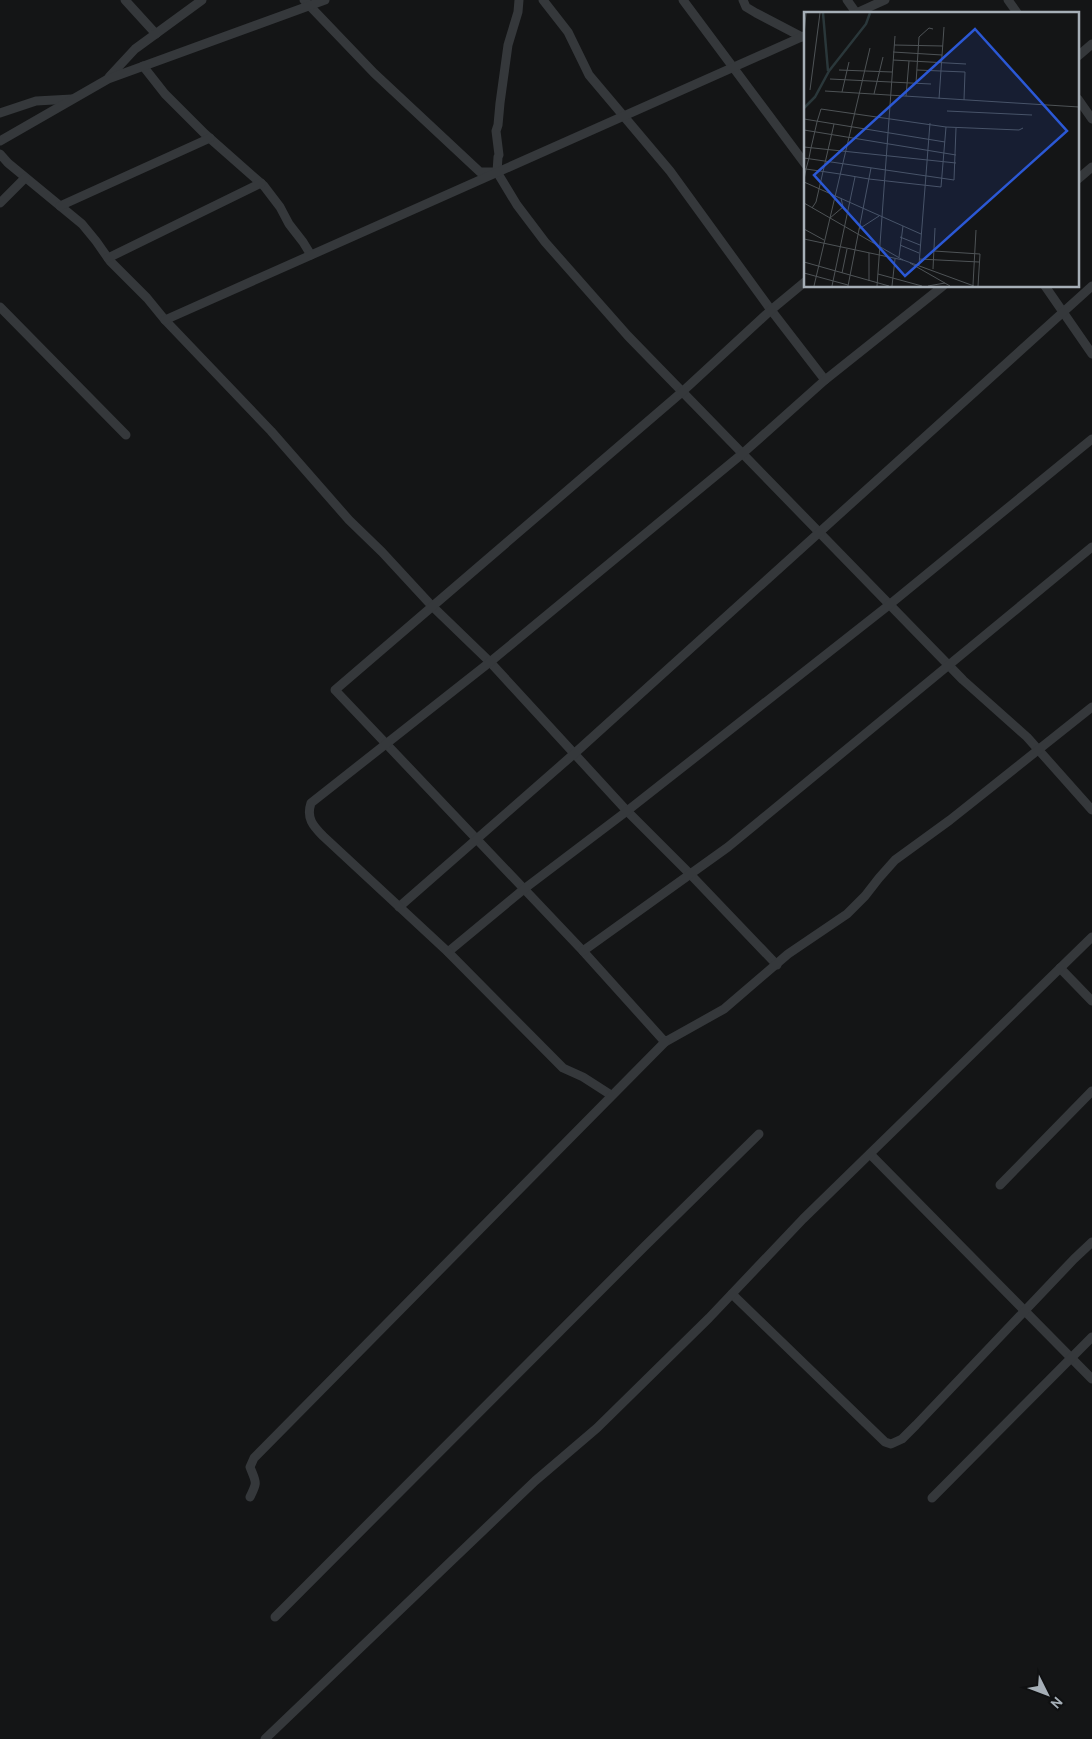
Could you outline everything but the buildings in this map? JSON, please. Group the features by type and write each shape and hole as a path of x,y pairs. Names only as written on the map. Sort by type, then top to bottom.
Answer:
{"street":[{"path":"125,0 156,34"},
{"path":"108,79 135,49 202,0"},
{"path":"0,141 108,79 306,3 325,0"},
{"path":"519,0 518,12 508,44 496,131 499,155 497,172 516,205 545,242 628,336 948,665 1027,737 1092,810"},
{"path":"543,0 568,32 589,75 670,171 771,310 825,380"},
{"path":"683,0 804,162"},
{"path":"743,0 746,7 756,13 804,36"},
{"path":"847,0 855,12"},
{"path":"858,12 885,0"},
{"path":"1008,0 1017,12"},
{"path":"306,3 374,73 480,172 497,172"},
{"path":"165,320 804,36"},
{"path":"1080,54 1092,44"},
{"path":"143,66 169,98 210,138 261,183 280,207 289,224 304,242 311,255"},
{"path":"0,113 36,101 75,98"},
{"path":"1080,102 1092,119"},
{"path":"60,206 210,138"},
{"path":"0,154 25,178 82,224 108,258 271,431 349,520 382,552 431,605 490,662 627,811 777,965"},
{"path":"1080,177 1092,167"},
{"path":"0,202 25,178"},
{"path":"108,258 261,183"},
{"path":"665,1042 583,951 335,690 431,605 682,392 771,310 804,283"},
{"path":"399,907 575,753 1092,286"},
{"path":"611,1095 563,1068 448,952 313,826 308,811 311,803 490,662 742,454 825,380 941,288"},
{"path":"1046,288 1092,354"},
{"path":"0,308 126,434"},
{"path":"448,952 524,889 627,811 889,605 1092,439"},
{"path":"583,951 735,841 1092,546"},
{"path":"250,1497 256,1485 256,1478 250,1467 254,1458 665,1042 724,1009 788,954 847,914 895,860 950,820 1092,707"},
{"path":"265,1739 535,1481 597,1428 732,1294 803,1219 1092,937"},
{"path":"1060,968 1092,1001"},
{"path":"1000,1185 1091,1094"},
{"path":"275,1617 759,1134"},
{"path":"870,1154 1092,1379"},
{"path":"732,1294 885,1442 891,1444 902,1439 916,1425 1092,1242"},
{"path":"932,1498 1092,1337"}]}
